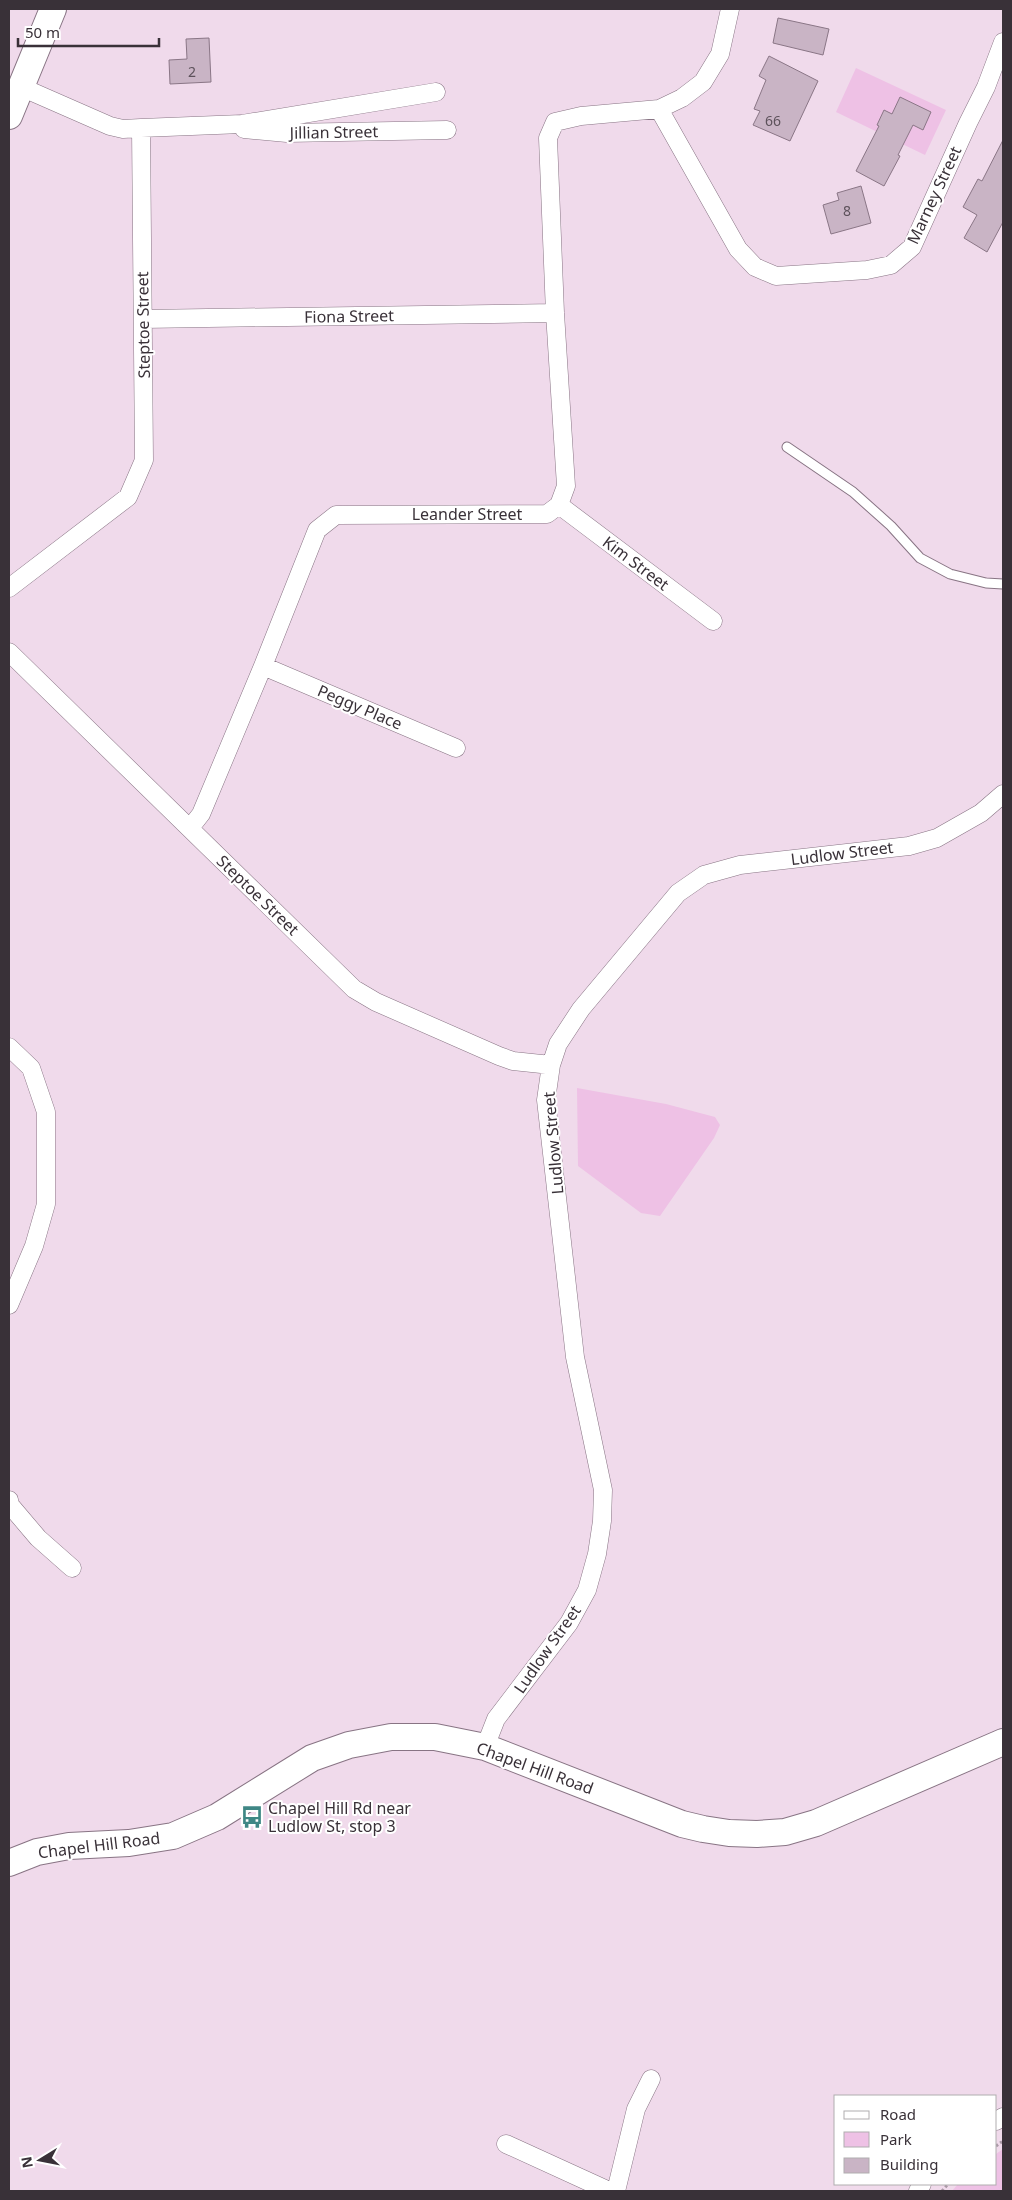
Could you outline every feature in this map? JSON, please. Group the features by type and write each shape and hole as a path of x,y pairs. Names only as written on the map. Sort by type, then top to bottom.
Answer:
{"main road":[{"path":"9,116 53,9"},
{"name":"Chapel Hill Road","path":"9,1863 36,1852 69,1846 128,1843 172,1836 217,1817 312,1758 349,1745 391,1737 435,1737 485,1747 682,1824 729,1833 757,1834 785,1832 816,1823 1003,1742"}],"street":[{"path":"560,504 566,486 555,313 548,138 555,122 581,116 660,109 682,98 703,82 720,54 730,9"},
{"name":"Marney Street","path":"660,109 738,249 755,268 776,276 867,270 891,266 912,247 986,87 1003,42"},
{"path":"21,87 110,126 123,129 141,128"},
{"name":"Jillian Street","path":"141,128 221,126 436,92"},
{"name":"Jillian Street","path":"221,126 262,132 287,133 447,130"},
{"name":"Steptoe Street","path":"9,588 128,497 144,460 141,128"},
{"name":"Fiona Street","path":"143,319 555,313"},
{"name":"Kim Street","path":"560,504 714,621"},
{"name":"Leander Street","path":"190,828 201,814 317,530 336,515 547,514 560,504"},
{"name":"Steptoe Street","path":"9,652 354,989 376,1002 499,1056 513,1061 551,1065"},
{"name":"Peggy Place","path":"263,666 456,748"},
{"name":"Ludlow Street","path":"485,1747 496,1719 569,1623 587,1590 597,1554 602,1521 603,1490 576,1357 546,1100 551,1065 558,1044 580,1008 678,893 704,875 740,865 909,846 937,838 981,813 1003,794"},
{"path":"9,1047 31,1068 46,1112 46,1204 34,1246 9,1305"},
{"path":"9,1500 10,1505 38,1538 72,1568"},
{"path":"616,2191 636,2109 651,2079"},
{"path":"506,2144 609,2191"}],"lane":[{"path":"787,447 853,492 891,526 920,558 950,574 986,583 1003,584"}],"green space":[{"path":"856,68 946,110 925,155 836,112"},
{"path":"577,1088 666,1104 715,1117 720,1125 714,1138 660,1216 641,1213 578,1166"},
{"path":"1003,2149 1003,2191 952,2191 957,2185 997,2185 997,2153"}],"building":[{"path":"778,18 829,29 823,55 773,43"},
{"path":"209,38 211,82 170,84 169,60 187,59 186,39"},
{"path":"769,56 818,81 790,141 753,125 760,111 754,109 766,80 759,76"},
{"path":"900,97 931,112 923,130 913,125 898,155 900,156 884,186 856,171 879,126 877,125 884,110 892,114"},
{"path":"1003,140 1003,222 987,252 964,238 977,215 963,207 978,179 982,181"},
{"path":"861,186 871,223 831,234 823,205 839,200 837,193"}],"place":[{"name":"Chapel Hill Rd near Ludlow St, stop 3","path":"252,1817"}]}
